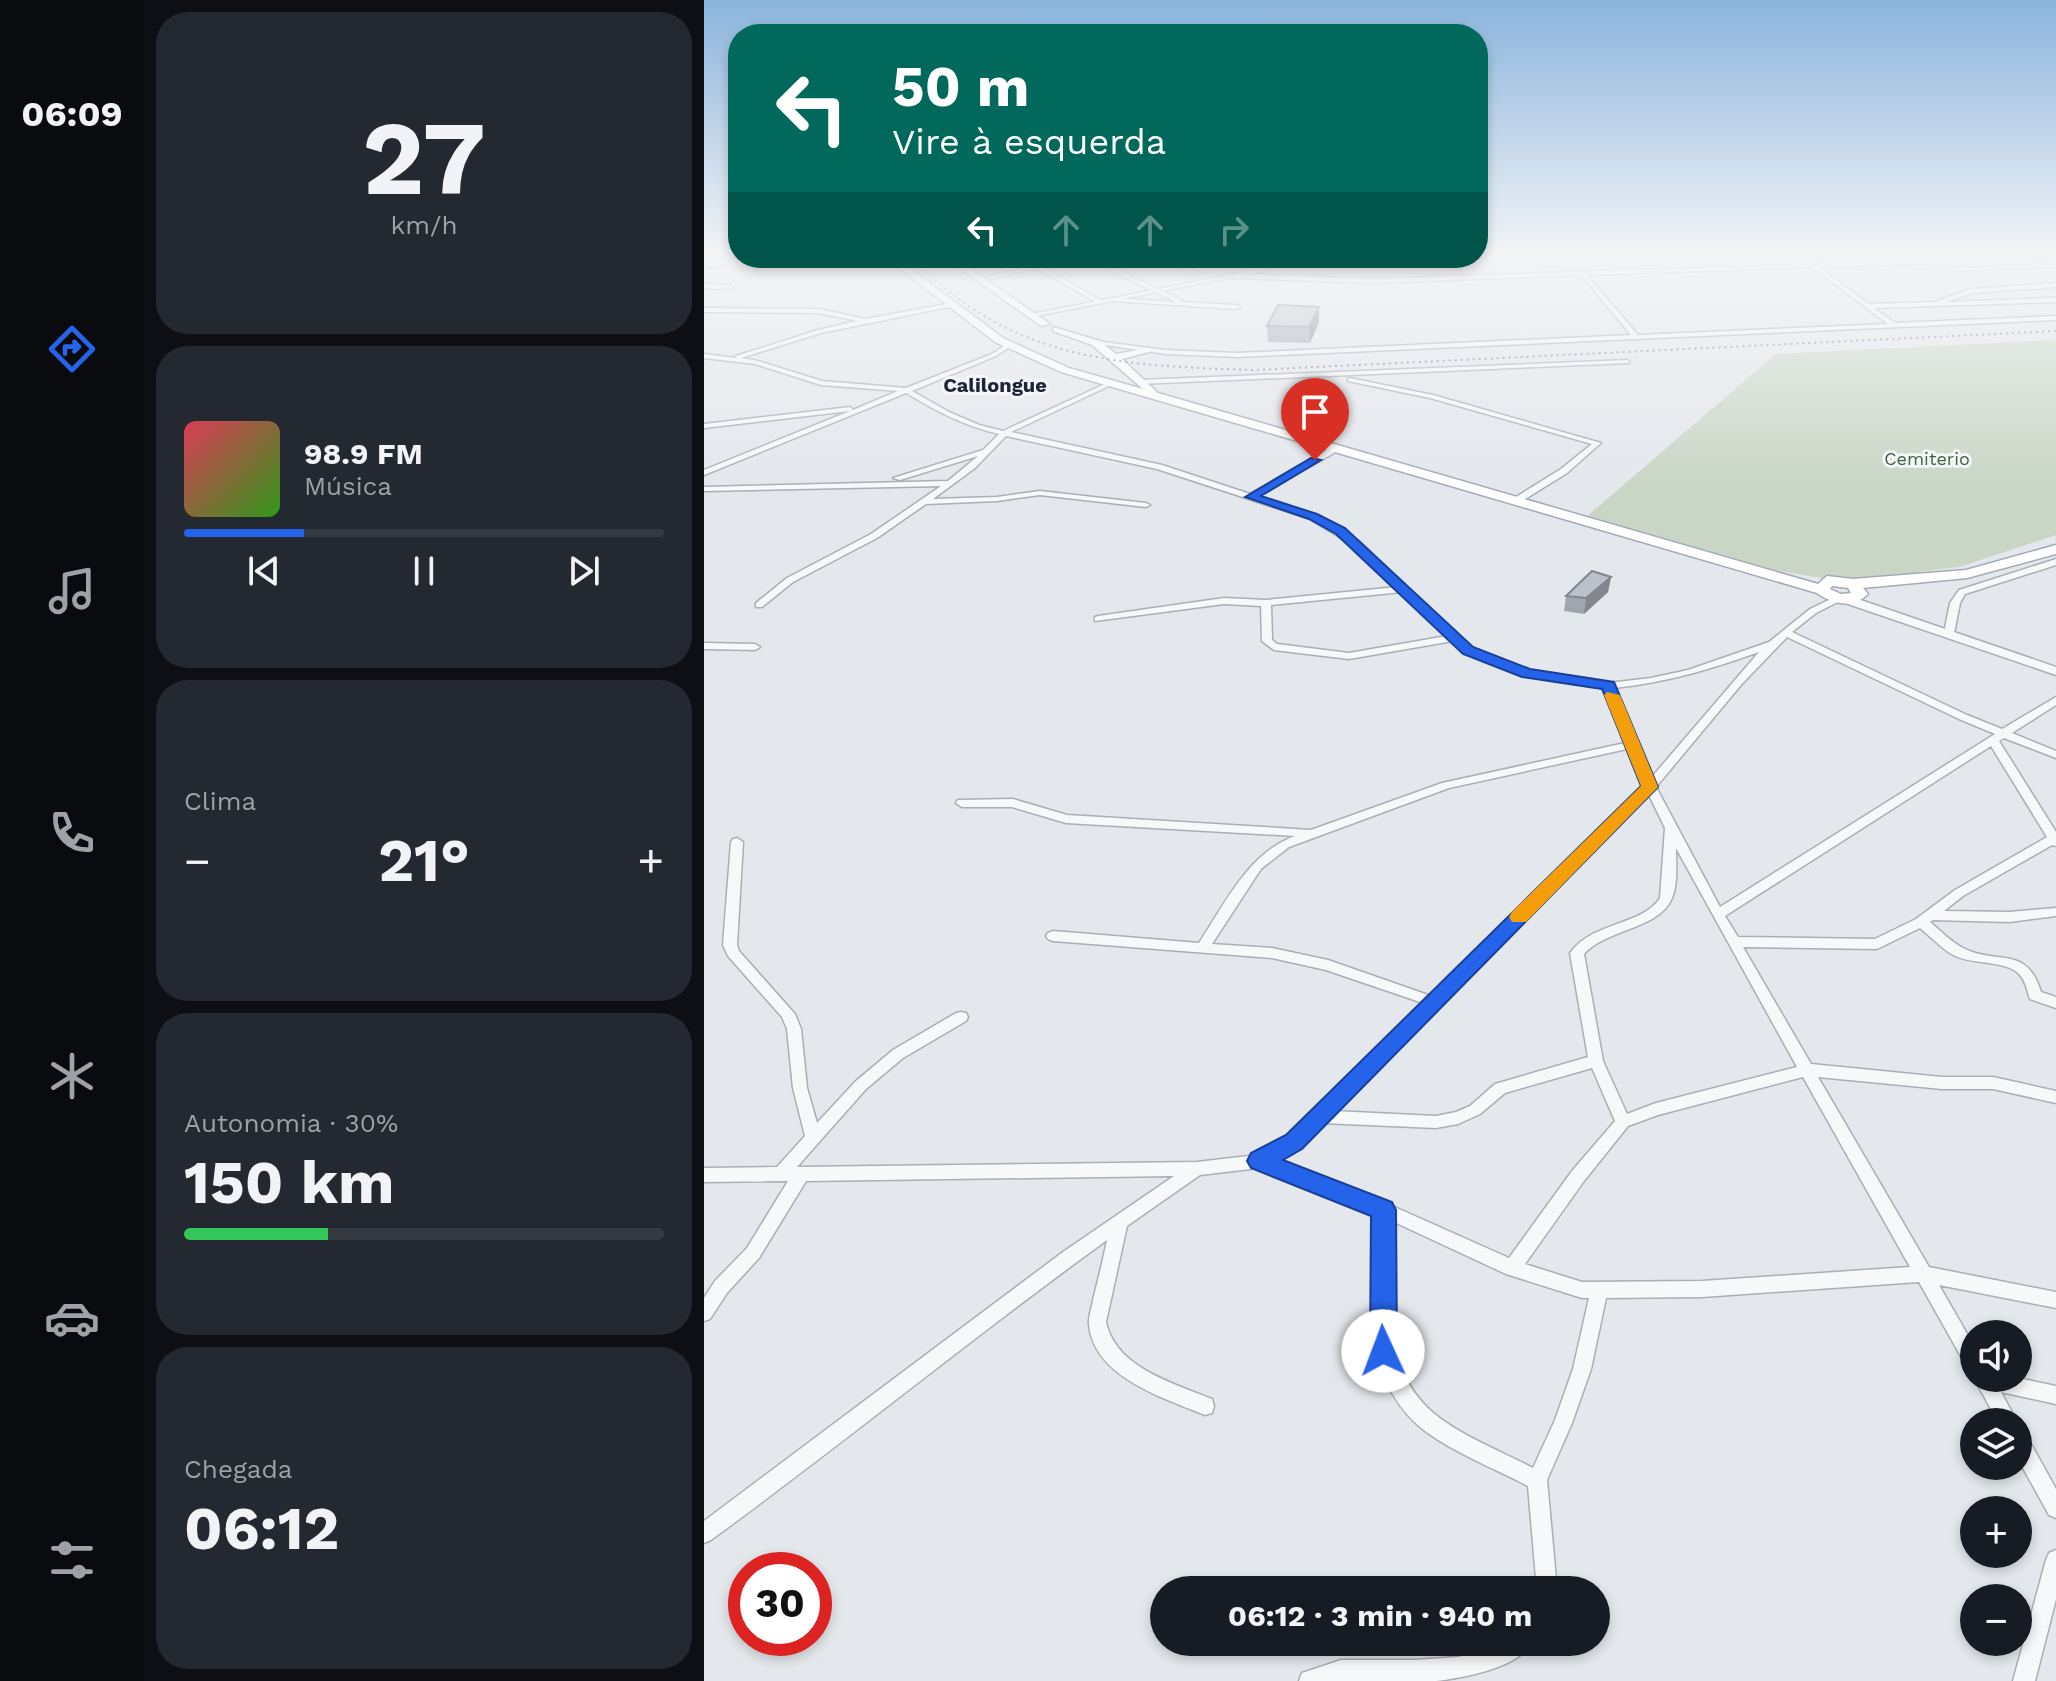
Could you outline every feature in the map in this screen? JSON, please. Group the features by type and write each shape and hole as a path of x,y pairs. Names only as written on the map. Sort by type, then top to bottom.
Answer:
{"main road":[{"path":"987,330 1026,354 1109,384 1519,499 1733,563 1852,593 1994,569 2056,549"},
{"path":"1026,354 1037,330"},
{"path":"1068,330 1096,343 1159,398"},
{"path":"1004,343 1032,339"},
{"path":"1114,358 1145,350"},
{"path":"1096,380 1110,379 1127,371"}],"street":[{"path":"736,358 822,330"},
{"path":"1631,330 1637,338"},
{"path":"1096,343 1145,350 1237,355 1799,330"},
{"path":"994,355 1004,343"},
{"path":"704,473 994,355 1026,354"},
{"path":"704,356 736,358 821,383 905,390 955,419 1004,433 1159,467 1332,526 1357,544 1451,638 1492,662 1527,673 1608,686 1691,672 1774,644"},
{"path":"1139,382 1627,362"},
{"path":"1326,376 1431,396 1597,443 1564,471 1519,499"},
{"path":"759,605 790,580 874,536 924,502 989,450 1004,433 1109,384"},
{"path":"704,426 781,415 861,409"},
{"path":"1251,497 1336,448"},
{"path":"882,482 989,450"},
{"path":"704,489 882,482 950,483"},
{"path":"924,502 997,499 1040,493 1146,505"},
{"path":"1949,633 1955,603 1962,592 2056,562"},
{"path":"1815,608 1827,585"},
{"path":"1098,619 1224,601 1266,603 1402,589"},
{"path":"704,1175 1197,1169 1259,1161 1294,1142 1650,787 1774,644 1815,608 1852,593 1895,615 2056,671"},
{"path":"1266,603 1267,641 1274,647 1349,656 1451,638"},
{"path":"1787,633 1999,739 2056,755"},
{"path":"704,646 755,647"},
{"path":"1608,686 1631,745 1671,828 1960,1339"},
{"path":"1719,914 2056,700"},
{"path":"1735,942 1877,944 1926,918 1959,893 2054,840 1999,739"},
{"path":"1202,948 1257,866 1285,844 1446,785 1631,745"},
{"path":"962,803 1013,803 1066,819 1311,834"},
{"path":"1623,1122 1596,1061 1577,953 1585,940 1657,910 1666,899 1671,828"},
{"path":"737,842 730,945 733,953 788,1014 794,1029 800,1088 813,1137"},
{"path":"1926,918 2009,917 2056,912"},
{"path":"1926,918 1959,952 2001,960 2024,969 2031,975 2035,995 2056,1003"},
{"path":"1053,936 1272,953 1328,965 1434,1002"},
{"path":"782,1173 861,1085 898,1054 961,1017"},
{"path":"1318,1117 1436,1122 1458,1118 1475,1110 1500,1088 1596,1061"},
{"path":"1512,1268 1578,1176 1623,1122 1656,1109 1808,1070 1942,1083 1993,1083 2056,1097"},
{"path":"1259,1161 1384,1210 1512,1268 1582,1290 1702,1289 1923,1274 2056,1300"},
{"path":"704,1533 810,1457 988,1316 1197,1169"},
{"path":"704,1182 733,1173"},
{"path":"704,1313 721,1287 753,1253 801,1174"},
{"path":"1384,1210 1382,1339 1397,1384 1420,1414 1537,1480"},
{"path":"1120,1221 1097,1322 1098,1337 1116,1359 1141,1377 1205,1406"},
{"path":"1546,1576 1537,1480 1563,1423 1582,1369 1599,1291"},
{"path":"2032,1389 2056,1395"},
{"path":"2032,1465 2056,1508"},
{"path":"2024,1681 2056,1560"},
{"path":"1310,1681 1343,1670 1446,1677 1496,1656"}],"green space":[{"name":"Cemiterio","path":"2056,340 2056,535 1959,567 1917,572 1938,578 1833,580 1733,563 1585,518 1776,354"}],"building":[{"path":"1592,571 1611,577 1586,598 1566,596"}],"railway":[{"path":"1012,330 1049,345 1116,360 1150,365 1254,370 2056,331"}],"slow traffic":[{"path":"1519,917 1650,787 1612,695"}],"district":[{"name":"Calilongue","path":"995,385"}],"route":[{"path":"1315,460 1251,497 1313,517 1340,531 1357,544 1451,638 1468,650 1492,662 1527,673 1567,682 1608,686 1650,787 1294,1142 1259,1161 1384,1210 1383,1351"}]}
